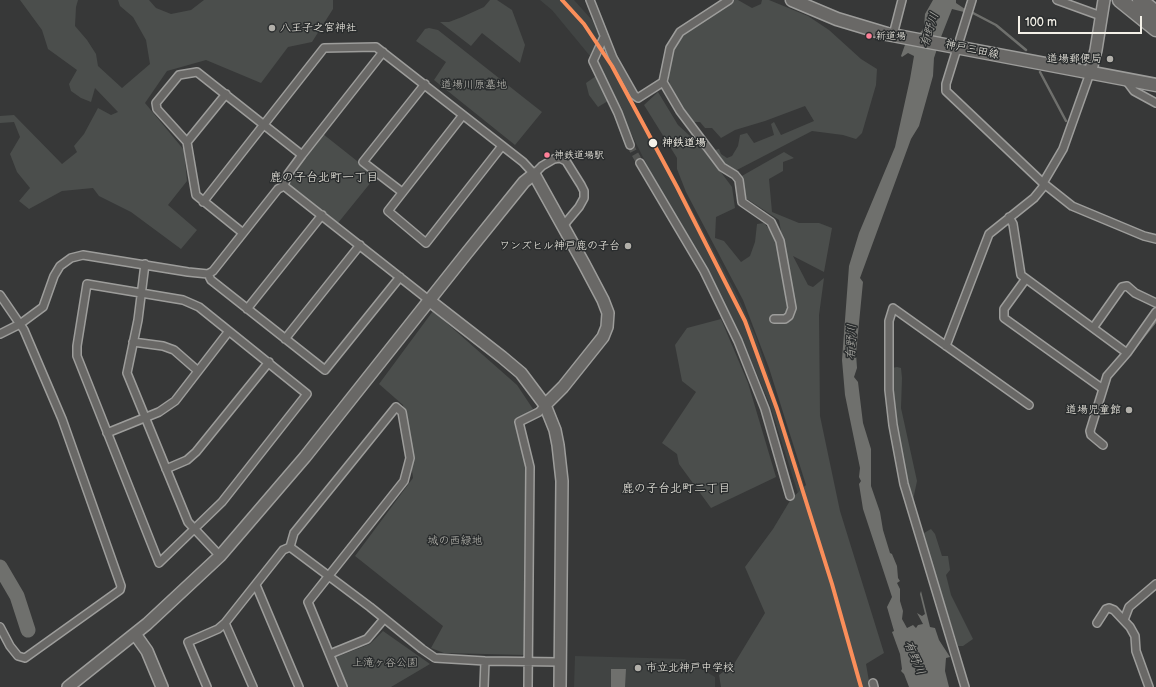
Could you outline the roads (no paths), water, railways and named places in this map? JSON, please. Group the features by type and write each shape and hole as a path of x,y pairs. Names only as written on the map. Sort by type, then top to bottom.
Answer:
{"highway":[{"path":"1120,0 1156,29"},
{"path":"1140,0 1156,13"}],"main road":[{"name":"神戸三田線","path":"792,0 837,19 893,34 1156,85"}],"street":[{"path":"590,0 604,37 634,95 638,98 653,90 663,82 670,48 680,32 729,0"},
{"path":"893,34 902,0"},
{"path":"972,0 957,47 946,91 1044,183 1072,206 1144,236 1156,239"},
{"path":"1057,0 1101,16"},
{"path":"946,346 990,234 1034,198 1043,187 1063,149 1090,73 1096,50 1104,0"},
{"path":"604,37 593,61 618,114 630,145"},
{"path":"203,202 324,48 376,47 523,162 534,174 603,300 608,313 608,321 604,337 563,387 539,412 519,422 530,467 528,687"},
{"path":"284,186 288,174 302,155 383,52"},
{"path":"243,233 196,195 187,142 158,109 156,103 179,75 197,72 302,155"},
{"path":"1125,79 1134,91 1156,103"},
{"path":"663,82 680,111 722,167 735,175 739,180 742,202 771,222 780,241 792,308 789,316 785,319 774,319"},
{"path":"402,192 363,162 425,84"},
{"path":"187,142 226,94"},
{"path":"463,115 388,211 426,242 502,146"},
{"path":"68,687 135,634 220,556 304,457 524,182 550,161 557,158 564,159 584,192 582,203 563,226"},
{"path":"640,163 704,271 738,341 765,409 790,496"},
{"path":"284,186 516,369 530,384 545,405 555,430 561,464 560,687"},
{"path":"0,334 20,324 43,307 54,276 60,266 71,258 83,255 97,256 208,274 213,271 278,188 284,186"},
{"path":"247,309 322,215"},
{"path":"1009,217 1013,224 1021,275 1025,280 1127,353"},
{"path":"285,339 360,245"},
{"path":"145,264 134,342 127,373 188,522 220,556"},
{"path":"208,274 211,280 325,370 400,277"},
{"path":"1025,280 1004,309 1004,318 1103,389"},
{"path":"88,284 141,293 183,300 199,307 307,394 222,502 159,563 77,356 77,346 88,284"},
{"path":"1092,328 1122,287 1127,286 1135,293 1156,303"},
{"path":"0,295 20,324 62,419 121,586 120,590 25,658 18,656 10,646 0,627"},
{"path":"965,687 904,484 893,425 889,390 889,321 893,308 1029,405"},
{"path":"1103,445 1091,435 1090,431 1108,376 1127,353 1156,312"},
{"path":"107,433 167,408 175,401 229,330"},
{"path":"134,342 163,346 174,350 198,371"},
{"path":"166,469 187,460 196,452 268,362"},
{"path":"290,547 294,533 396,407 402,412 410,458 404,481 308,602 343,687"},
{"path":"290,547 329,575 422,649 436,658 485,661 560,662"},
{"path":"207,687 188,642 218,629 225,623 283,550 290,547"},
{"path":"1124,620 1129,607 1156,584"},
{"path":"256,585 299,687"},
{"path":"1097,623 1106,609 1109,608 1114,610 1124,620 1135,636 1136,651 1149,687"},
{"path":"330,654 367,639 384,618"},
{"path":"225,623 253,687"},
{"path":"135,634 147,651 162,687"},
{"path":"484,687 485,661"}],"water":[{"name":"有野川","path":"933,0 956,0 956,3 965,9 964,12 952,9 941,37 934,58 933,76 919,126 911,139 860,278 863,282 856,354 857,368 854,377 858,382 863,423 871,449 871,486 880,512 883,530 890,553 892,554 897,566 898,578 900,581 897,583 900,589 900,601 903,611 902,619 907,628 913,625 916,628 918,625 923,624 917,613 922,616 925,614 920,594 921,591 930,627 935,628 939,640 950,657 946,658 945,671 949,687 909,687 904,674 901,671 900,654 892,632 894,631 887,607 892,597 863,509 859,484 861,481 859,477 860,468 845,395 842,360 849,266 859,233 895,147 910,79 914,56 908,53 902,57 901,56 906,42 914,40 924,28 925,14"},
{"path":"611,669 626,669 625,687 611,687"}],"waterway":[{"path":"973,13 996,25 1026,50"},
{"path":"1040,72 1066,121"},
{"path":"1137,345 1156,321"},
{"path":"0,567 17,596 28,630"}],"tunnel":[{"path":"630,145 640,163"}],"place":[{"name":"八王子之宮神社","path":"272,28"},
{"name":"新道場","path":"869,36"},
{"name":"道場郵便局","path":"1110,59"},
{"name":"神鉄道場","path":"653,143"},
{"name":"神鉄道場駅","path":"547,155"},
{"name":"ワンズヒル神戸鹿の子台","path":"628,246"},
{"name":"道場児童館","path":"1129,410"},
{"name":"市立北神戸中学校","path":"638,668"}],"district":[{"name":"鹿の子台北町一丁目","path":"324,178"},
{"name":"鹿の子台北町二丁目","path":"676,489"}],"park label":[{"name":"道場川原墓地","path":"474,85"},
{"name":"城の西緑地","path":"455,541"},
{"name":"上滝ヶ谷公園","path":"385,663"}]}
